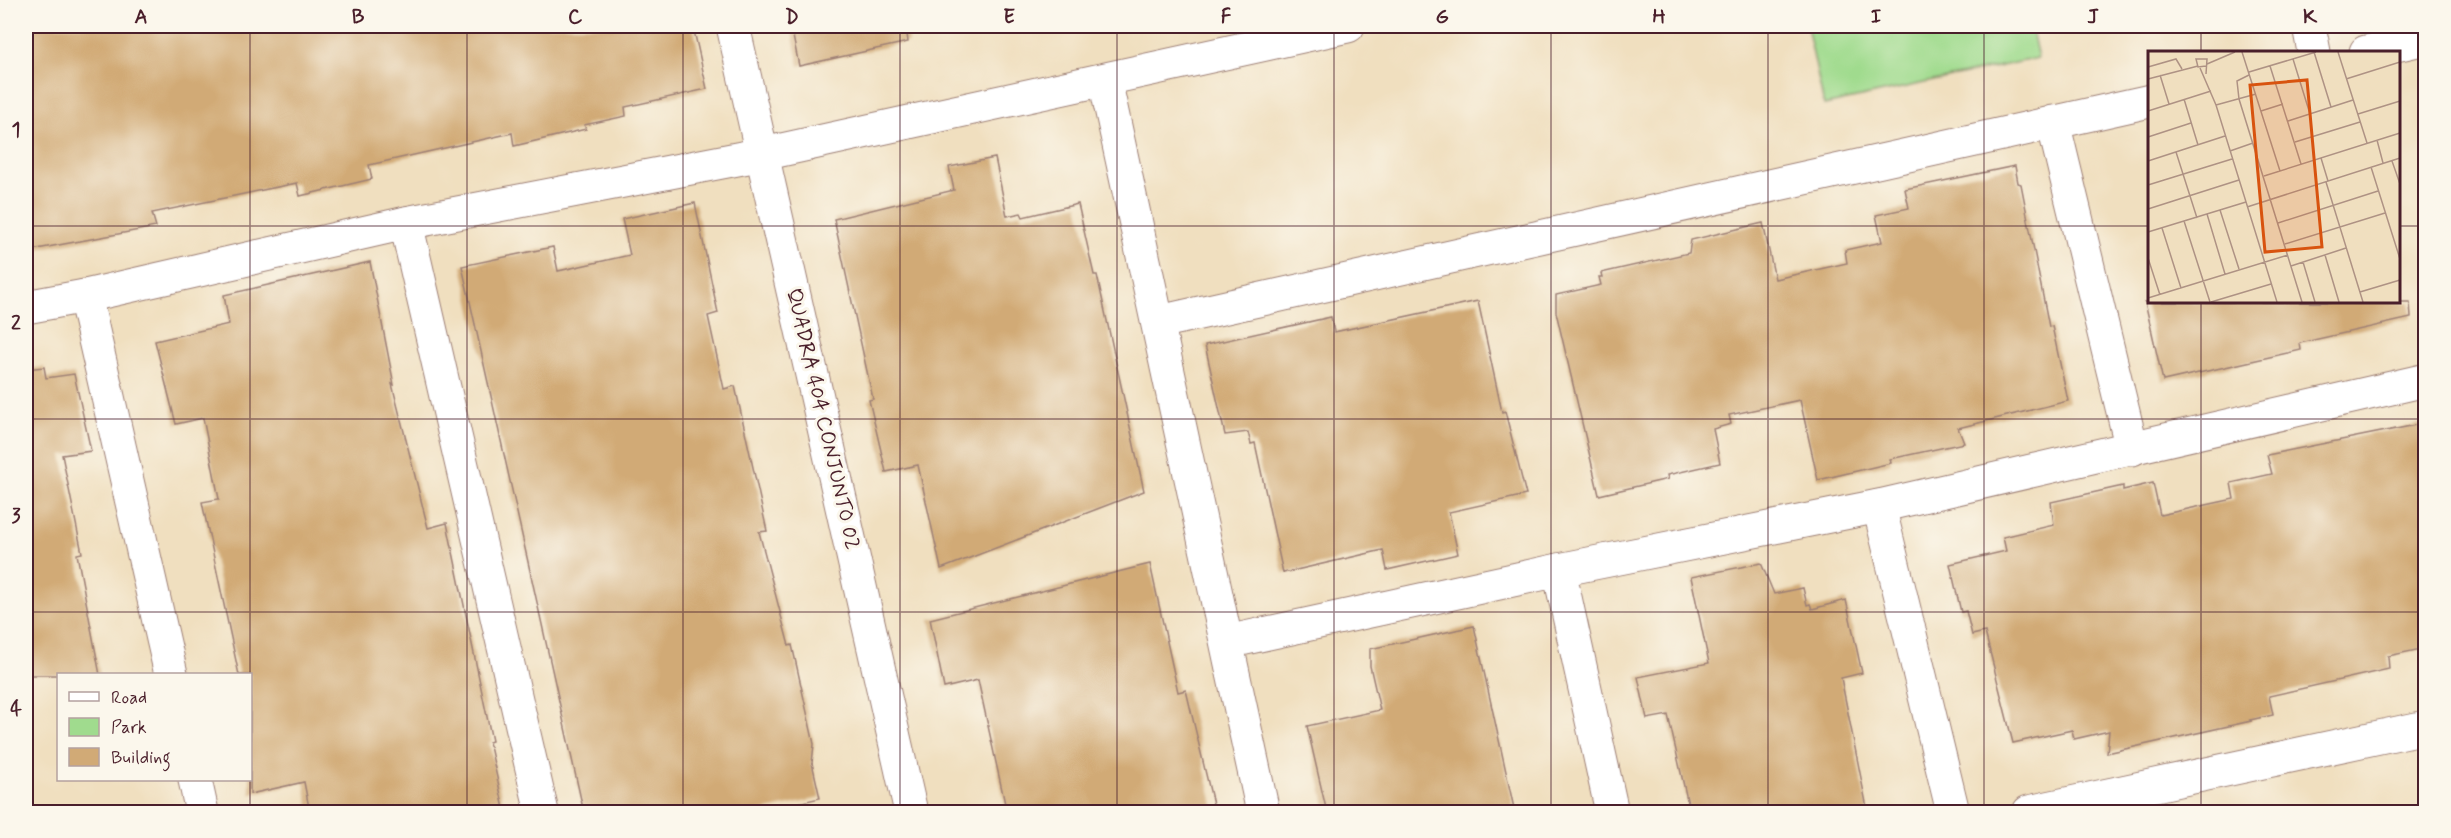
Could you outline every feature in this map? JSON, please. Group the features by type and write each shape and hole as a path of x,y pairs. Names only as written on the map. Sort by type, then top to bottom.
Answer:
{"street":[{"name":"QUADRA 404 CONJUNTO 02","path":"733,26 911,813"},
{"path":"26,307 85,296 406,223 763,154 1348,26"},
{"path":"2309,26 2314,51"},
{"path":"2370,51 2426,38"},
{"path":"1105,80 1263,813"},
{"path":"1159,322 2148,101"},
{"path":"2053,122 2132,449"},
{"path":"406,223 542,813"},
{"path":"85,296 171,673"},
{"path":"1227,642 1559,570 1879,506 2426,380"},
{"path":"1879,506 1953,813"},
{"path":"1559,570 1612,813"},
{"path":"2030,813 2426,727"},
{"path":"195,781 202,813"}],"green space":[{"path":"1807,26 2031,26 2038,58 1824,105"}],"building":[{"path":"26,26 693,26 707,89 625,107 626,116 584,125 586,129 514,146 512,133 369,165 372,179 300,196 297,183 152,213 156,227 26,251"},
{"path":"791,26 906,26 908,42 799,66"},
{"path":"995,158 1007,216 1021,213 1023,217 1078,204 1094,275 1097,275 1144,491 941,569 918,465 886,472 869,400 873,399 834,219 954,190 949,167"},
{"path":"2015,166 2018,183 2021,184 2049,327 2052,326 2068,401 1958,428 1964,443 1890,459 1891,463 1818,480 1800,400 1729,415 1731,424 1713,429 1720,463 1667,475 1668,479 1599,495 1556,312 1556,295 1601,285 1599,277 1602,277 1601,273 1689,253 1691,240 1763,223 1775,279 1847,263 1845,250 1882,242 1876,215 1909,208 1905,189"},
{"path":"695,203 718,313 708,316 724,389 735,386 767,531 759,532 789,646 792,645 814,744 812,763 820,798 754,813 584,813 462,266 553,247 558,271 630,255 622,219"},
{"path":"370,262 394,385 392,384 428,528 447,523 505,813 310,813 304,782 250,794 252,673 239,673 202,502 219,499 203,418 176,424 155,341 229,324 224,295"},
{"path":"1478,301 1502,412 1505,411 1526,495 1449,512 1458,554 1387,570 1383,550 1283,573 1255,443 1251,444 1248,432 1225,435 1205,345 1331,317 1334,332"},
{"path":"2145,302 2410,302 2411,318 2300,343 2301,350 2163,381"},
{"path":"44,367 46,378 74,374 91,451 62,455 82,553 77,554 100,673 26,675 26,369"},
{"path":"2426,423 2426,648 2388,656 2389,669 2269,696 2273,715 2251,721 2107,753 2109,731 2074,739 2072,730 2013,743 1985,632 1972,635 1966,611 1961,612 1950,564 2006,551 2003,537 2054,525 2051,502 2123,486 2123,490 2153,483 2160,515 2234,499 2231,483 2272,474 2267,455"},
{"path":"1761,563 1774,594 1803,588 1807,605 1810,604 1812,609 1846,600 1862,673 1841,678 1868,813 1690,813 1668,715 1647,719 1638,677 1709,663 1691,577"},
{"path":"1150,564 1178,692 1186,690 1214,808 1194,813 1007,813 978,680 944,688 930,619"},
{"path":"1474,626 1515,813 1327,813 1307,726 1380,710 1370,666 1370,649"}]}
